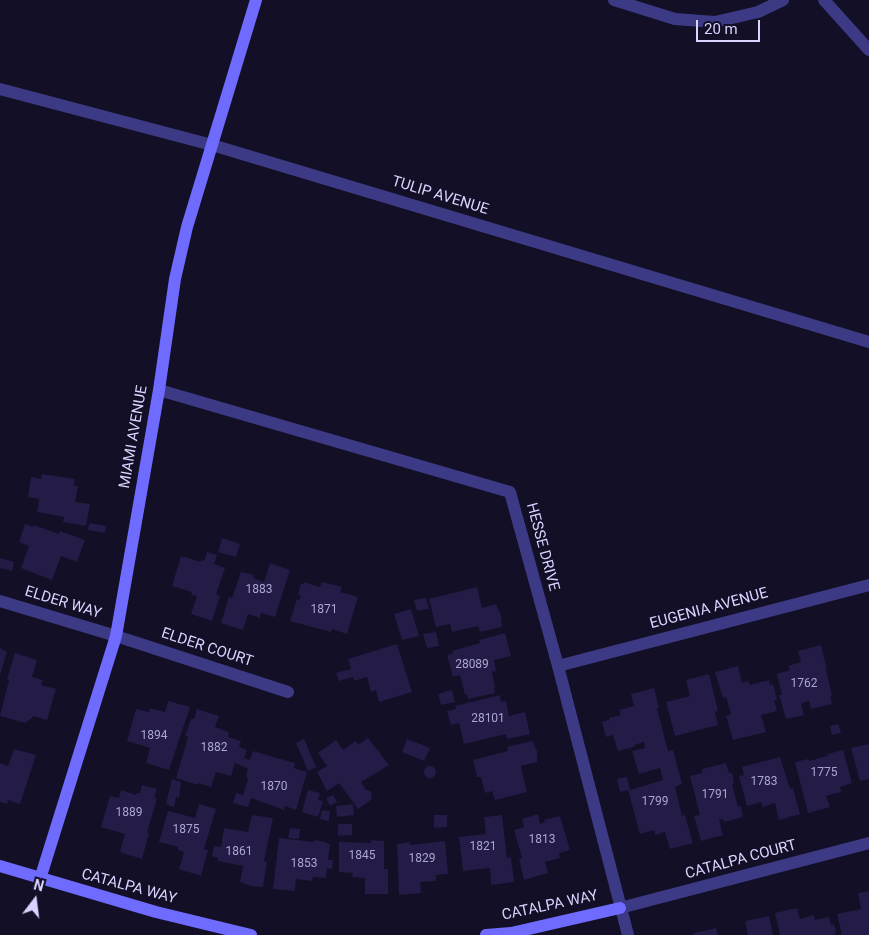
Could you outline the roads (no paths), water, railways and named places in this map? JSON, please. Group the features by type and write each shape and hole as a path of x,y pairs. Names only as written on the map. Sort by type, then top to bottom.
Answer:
{"street":[{"name":"MIAMI AVENUE","path":"40,879 116,636 159,390 175,279 186,227 256,0"},
{"path":"614,0 675,18 715,22 758,12 783,0"},
{"path":"824,0 869,50"},
{"name":"TULIP AVENUE","path":"0,89 212,145 869,342"},
{"name":"HESSE DRIVE","path":"159,390 510,492 558,666 628,935"},
{"name":"EUGENIA AVENUE","path":"558,666 869,585"},
{"name":"ELDER WAY","path":"0,601 116,636"},
{"name":"ELDER COURT","path":"116,636 288,692"},
{"name":"CATALPA COURT","path":"620,908 869,843"},
{"name":"CATALPA WAY","path":"0,866 156,912 250,935"},
{"name":"CATALPA WAY","path":"486,935 511,932 620,908"}]}
